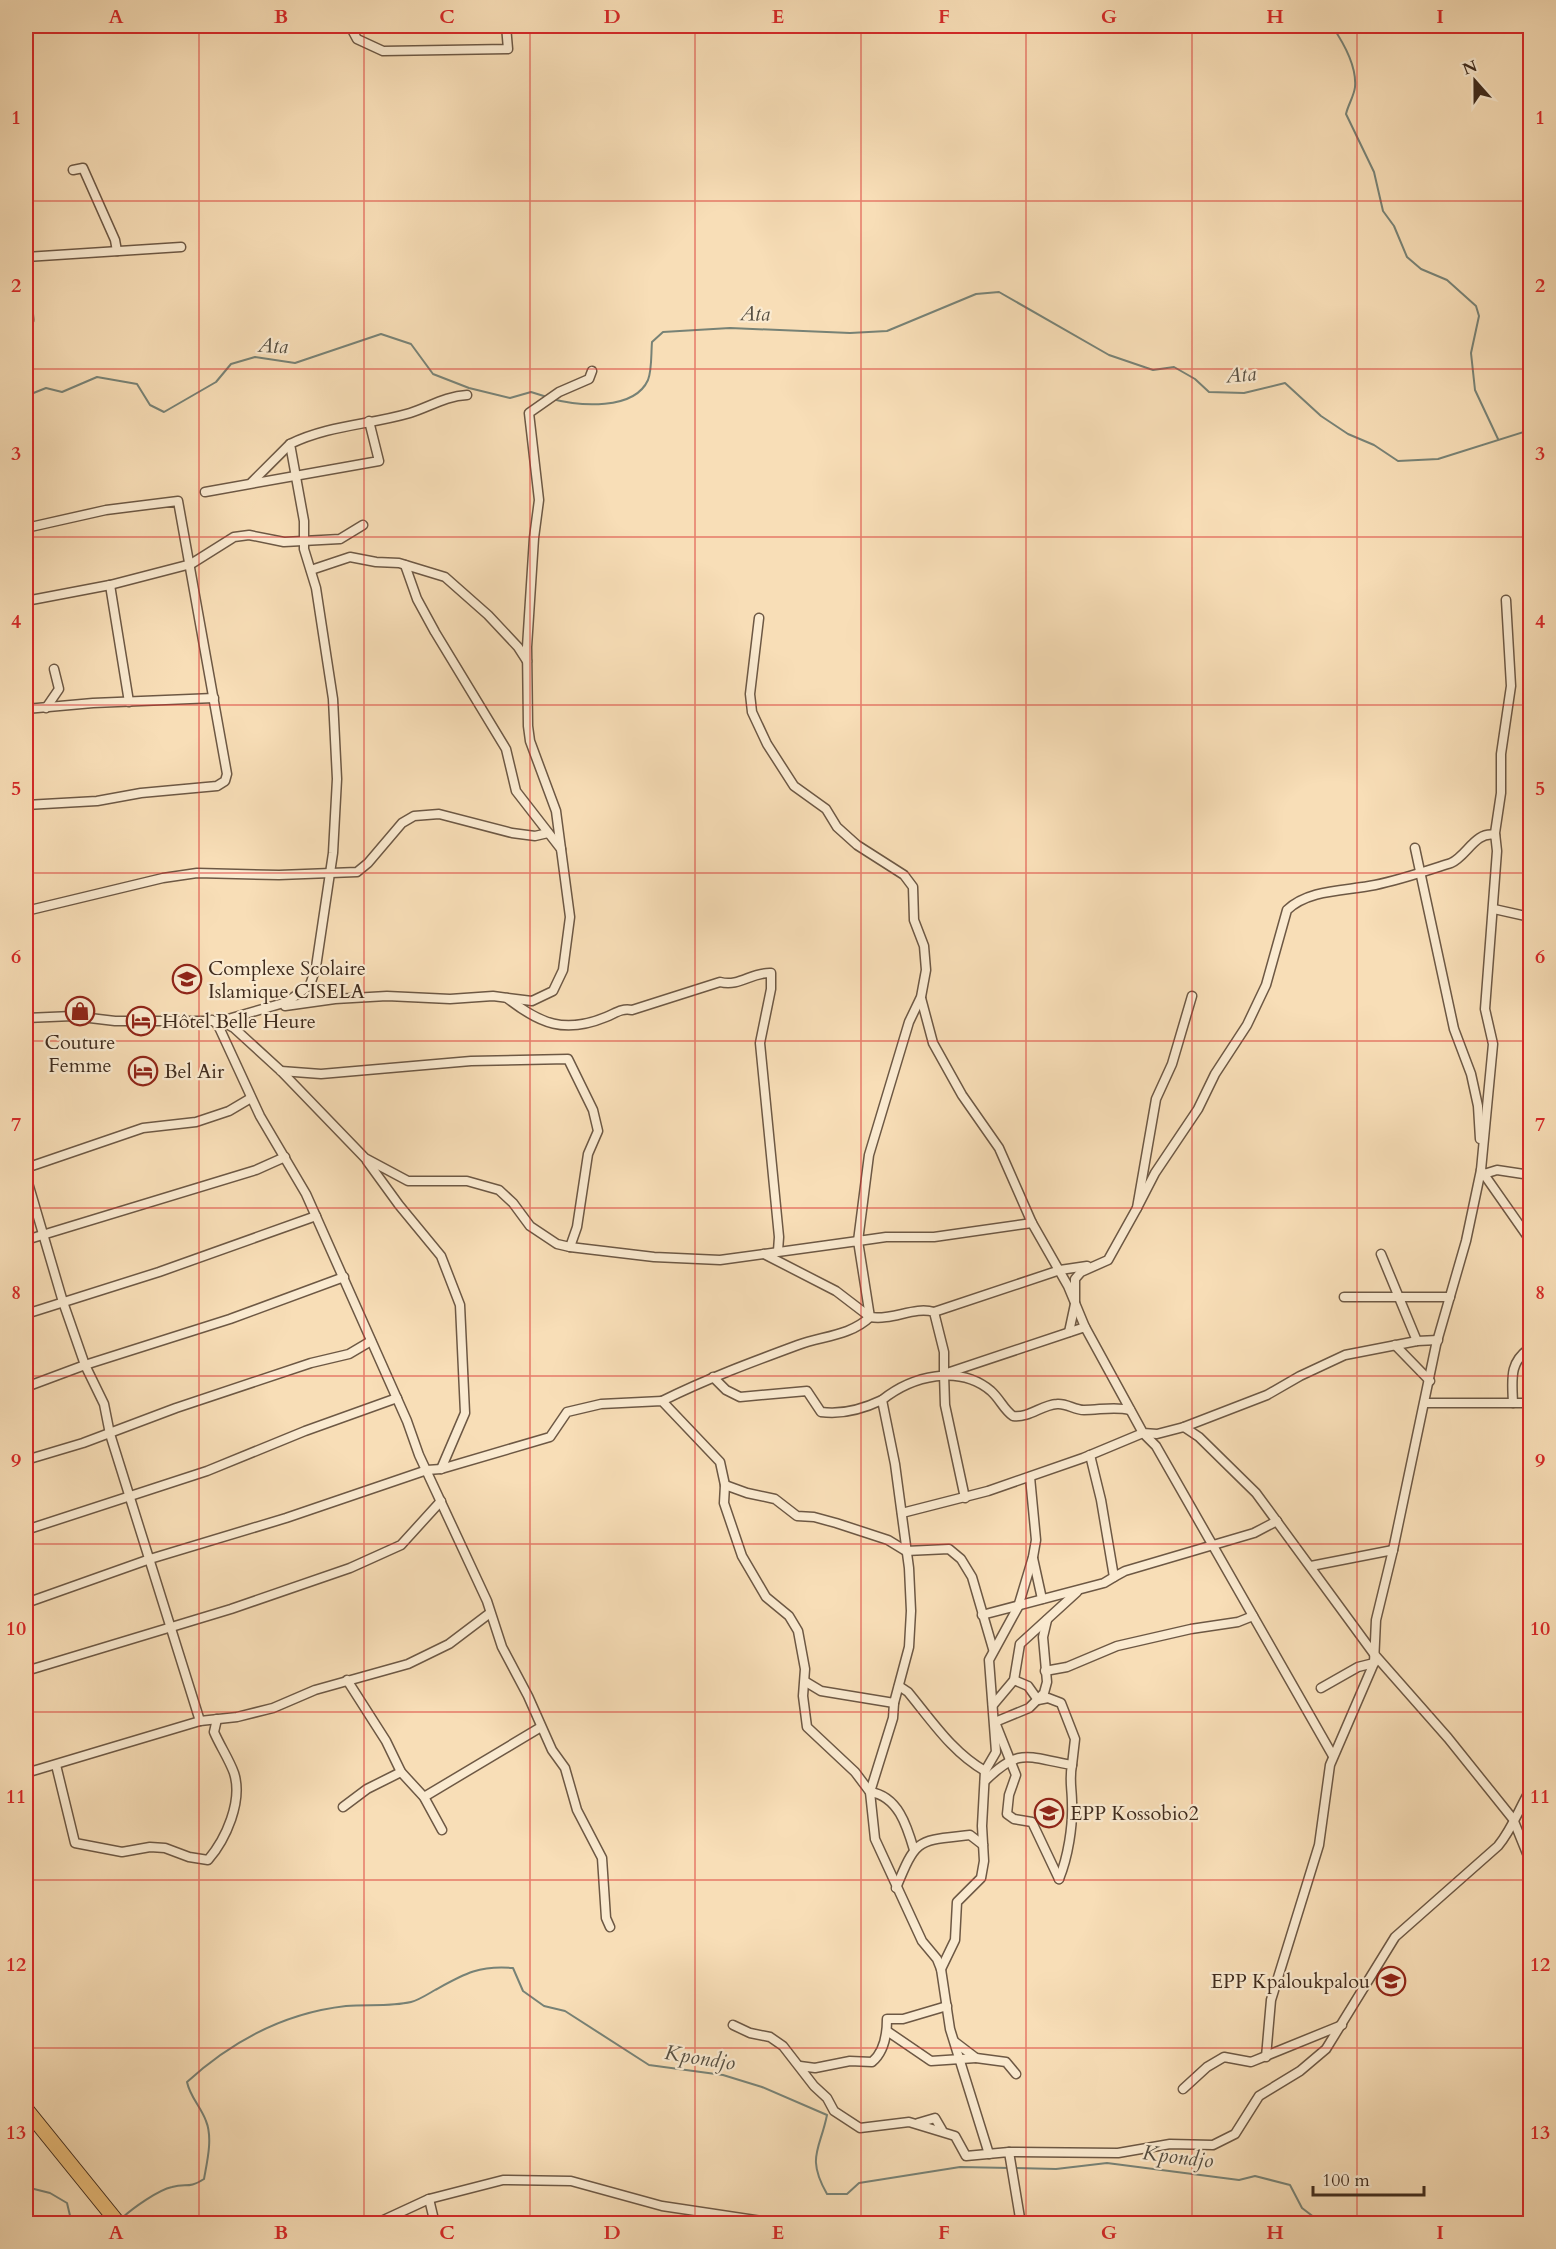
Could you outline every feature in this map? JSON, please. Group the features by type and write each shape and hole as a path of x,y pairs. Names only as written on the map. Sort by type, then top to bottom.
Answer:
{"highway":[{"path":"26,2109 119,2223"}],"street":[{"path":"350,26 357,39 383,51 508,49 507,26"},
{"path":"73,170 83,168 115,240 117,251"},
{"path":"26,257 181,247"},
{"path":"26,284 29,320 26,321"},
{"path":"264,1009 361,997 450,999 479,996 538,1000 553,991 563,970 570,917 553,800 530,741 528,664 534,538 539,501 533,433 528,413 559,392 589,379 592,371"},
{"path":"252,483 290,444 331,428 410,413 456,395 467,395"},
{"path":"205,492 379,461 369,421"},
{"path":"221,1021 293,999 313,980 333,853 337,779 336,724 328,652 304,541 304,521 290,444"},
{"path":"26,528 106,510 178,501 227,774 227,778 220,785 141,793 97,801 26,805"},
{"path":"26,601 110,585 191,564 234,537 249,535 284,542 340,539 363,525"},
{"path":"311,570 350,556 405,565 445,577 488,615 518,647 528,664"},
{"path":"405,565 417,598 435,632 506,749 516,791 561,849"},
{"path":"110,585 129,702"},
{"path":"1266,2057 1271,2000 1319,1845 1333,1756 1374,1658 1376,1620 1430,1381 1437,1340 1466,1241 1482,1172 1493,1044 1485,1009 1494,909 1497,851 1495,836 1501,793 1501,753 1511,686 1506,600"},
{"path":"759,618 750,694 752,712 767,744 794,786 826,809 837,827 850,838 904,875 911,883 914,920 924,946 926,970 921,998 909,1022 869,1155 858,1241 870,1317"},
{"path":"46,708 59,689 54,669"},
{"path":"26,709 214,698"},
{"path":"26,911 163,878 197,873 351,873 363,869 402,823 414,816 444,815 512,833 535,836 548,833"},
{"path":"1069,1332 1075,1304 1075,1279 1081,1272 1099,1265 1112,1254 1117,1239 1137,1208 1155,1173 1198,1109 1215,1074 1247,1025 1268,980 1287,910 1306,898 1322,893 1374,885 1457,860 1473,843 1489,834 1495,836"},
{"path":"1415,848 1454,1029 1471,1074 1478,1106 1482,1172 1530,1240"},
{"path":"1494,909 1530,917"},
{"path":"507,998 539,1022 578,1026 623,1008 632,1010 720,982 733,984 759,973 771,973 771,989 760,1042 779,1237 778,1251"},
{"path":"1137,1208 1147,1164 1156,1100 1172,1064 1192,996"},
{"path":"921,998 933,1043 962,1095 999,1148 1032,1223 1060,1270 1085,1327 1130,1410 1143,1433 1156,1446 1333,1756"},
{"path":"26,1018 73,1016 115,1021 210,1019 221,1021 234,1028 281,1071 365,1158 399,1205 441,1256 459,1298 465,1413 441,1469"},
{"path":"210,1019 218,1025 251,1098 316,1216 487,1601 502,1647 552,1750 565,1768 577,1810 602,1858 606,1918 610,1927"},
{"path":"281,1071 321,1074 471,1061 568,1059 593,1110 598,1131 588,1155 577,1227 570,1247"},
{"path":"26,1168 143,1128 211,1117 229,1111 251,1098"},
{"path":"26,1240 256,1170 285,1157"},
{"path":"365,1158 408,1181 467,1181 499,1190 513,1203 530,1226 557,1244 604,1253 720,1260 886,1237 934,1237 1032,1223"},
{"path":"1482,1172 1497,1170 1530,1175"},
{"path":"26,1176 63,1302 85,1365 104,1404 110,1434 200,1721"},
{"path":"26,1314 159,1272 316,1216"},
{"path":"764,1254 837,1291 870,1317 884,1320 926,1310 934,1312 1060,1270 1099,1265"},
{"path":"1380,1254 1417,1341"},
{"path":"26,1388 85,1365 200,1330 344,1276"},
{"path":"1344,1297 1450,1297"},
{"path":"934,1312 944,1352 945,1405 965,1498"},
{"path":"26,1603 150,1559 286,1518 427,1470 441,1469 550,1437 567,1412 584,1407 662,1401 713,1377 799,1344 845,1332 861,1325 870,1317"},
{"path":"713,1377 726,1390 740,1397 807,1391 821,1412 838,1414 867,1407 913,1382 944,1374 1085,1327"},
{"path":"902,1513 965,1498 1030,1477 1143,1433 1157,1434 1184,1427 1267,1395 1300,1376 1345,1355 1417,1341 1437,1340"},
{"path":"26,1460 110,1434 176,1408 311,1363 349,1354 371,1341"},
{"path":"1395,1345 1430,1381"},
{"path":"1513,1403 1512,1367 1520,1355 1530,1348"},
{"path":"944,1374 963,1377 990,1390 1013,1416 1037,1413 1046,1406 1057,1404 1080,1410 1118,1407 1130,1410"},
{"path":"26,1530 207,1471 305,1431 397,1398"},
{"path":"882,1400 902,1513 912,1593 911,1629 891,1726 870,1792 875,1839 922,1941 937,1959 941,1969 954,2041 989,2154"},
{"path":"662,1401 720,1462 725,1485 724,1503 747,1566 770,1603 789,1616 798,1631 806,1682 804,1696 807,1727 855,1772 870,1792 880,1794 895,1806 907,1827 914,1850"},
{"path":"1425,1403 1530,1403"},
{"path":"1184,1427 1199,1437 1222,1461 1245,1480 1311,1566 1374,1658 1449,1738 1513,1818 1521,1833 1530,1861"},
{"path":"1090,1455 1101,1500 1114,1577"},
{"path":"941,1969 955,1940 957,1902 981,1878 984,1861 982,1826 985,1771 996,1752 989,1660 1018,1607 1033,1557 1036,1540 1030,1477"},
{"path":"725,1485 775,1499 797,1516 814,1517 836,1523 888,1540 906,1551 938,1548 953,1551 972,1577 993,1649"},
{"path":"26,1671 315,1580 385,1553 409,1538 441,1501"},
{"path":"982,1615 1081,1589 1125,1571 1254,1533 1277,1521"},
{"path":"1311,1566 1393,1550"},
{"path":"1033,1557 1042,1599"},
{"path":"993,1706 1014,1680 1020,1644 1081,1589"},
{"path":"26,1773 200,1721 273,1708 347,1680 408,1664 449,1644 490,1613"},
{"path":"1046,1671 1067,1667 1101,1651 1191,1629 1238,1622 1253,1616"},
{"path":"995,1722 1029,1708 1038,1700 1046,1686 1043,1650 1047,1620"},
{"path":"1322,1688 1374,1658"},
{"path":"347,1680 386,1741 401,1772 424,1797 442,1830"},
{"path":"1014,1680 1028,1686 1038,1700"},
{"path":"806,1682 821,1690 894,1703"},
{"path":"899,1686 953,1748 966,1760 985,1771"},
{"path":"995,1722 1016,1775 1009,1795 1007,1814 1014,1820 1032,1822 1059,1879 1067,1851 1072,1803 1069,1779 1075,1739 1061,1703 1048,1698 1038,1700"},
{"path":"56,1765 75,1844 122,1852 150,1846 208,1860 223,1837 236,1794 233,1771 214,1732 217,1719"},
{"path":"424,1797 541,1727"},
{"path":"985,1781 1009,1759 1037,1757 1072,1765"},
{"path":"344,1807 367,1789 401,1772"},
{"path":"733,2025 750,2033 770,2037 783,2046 827,2098 834,2111 860,2128 916,2124 942,2130 955,2136 966,2156 1118,2153 1170,2144 1214,2145 1235,2134 1259,2097 1300,2071 1326,2049 1395,1937 1498,1845 1510,1831 1513,1818 1530,1790"},
{"path":"1521,1833 1530,1828"},
{"path":"896,1888 914,1850 926,1840 970,1835 983,1845"},
{"path":"800,2066 815,2068 850,2061 872,2062 879,2056 887,2031 887,2019 903,2019 947,2006"},
{"path":"1183,2088 1207,2067 1224,2057 1251,2062 1343,2024"},
{"path":"887,2031 931,2061 961,2061 976,2058 1006,2062 1016,2074"},
{"path":"954,2041 976,2058"},
{"path":"1009,2154 1021,2223"},
{"path":"375,2223 429,2199 503,2180 571,2181 662,2206 782,2223"},
{"path":"429,2199 435,2223"}],"waterway":[{"path":"1332,26 1345,47 1354,70 1354,90 1346,114 1374,172 1383,211 1394,226 1407,257 1421,269 1447,280 1476,306 1479,316 1471,353 1475,390 1498,439"},
{"name":"Ata","path":"552,399 605,404 631,397 641,390 648,380 652,342 663,332 730,328 850,333 887,331 976,294 999,292 1109,355 1153,370 1174,367 1195,379 1209,392 1244,393 1285,383 1321,416 1348,434 1374,445 1398,461 1438,459 1530,430"},
{"name":"Ata","path":"26,396 46,388 62,392 97,377 137,384 150,405 164,412 216,382 231,364 255,357 295,363 381,334 411,344 433,374 469,388 510,398 531,392 547,397"},
{"name":"Kpondjo","path":"122,2218 160,2192 172,2187 191,2185 204,2179 209,2150 208,2128 187,2082 241,2041 301,2015 346,2006 411,2002 463,1975 481,1969 501,1967 513,1968 523,1991 544,2006 565,2011 649,2065 723,2075 762,2087 827,2115 816,2154 817,2171 827,2194 847,2194 859,2183 960,2167 1010,2168"},
{"name":"Kpondjo","path":"1016,2168 1056,2169 1107,2163 1239,2180 1255,2176 1290,2185 1302,2208 1323,2224"},
{"name":"Kpondjo","path":"26,2187 50,2193 67,2203 72,2224"}],"place":[{"name":"Complexe Scolaire Islamique CISELA","path":"187,979"},
{"name":"Couture Femme","path":"80,1011"},
{"name":"Hôtel Belle Heure","path":"141,1021"},
{"name":"Bel Air","path":"143,1071"},
{"name":"EPP Kossobio2","path":"1049,1813"},
{"name":"EPP Kpaloukpalou","path":"1391,1981"}]}
